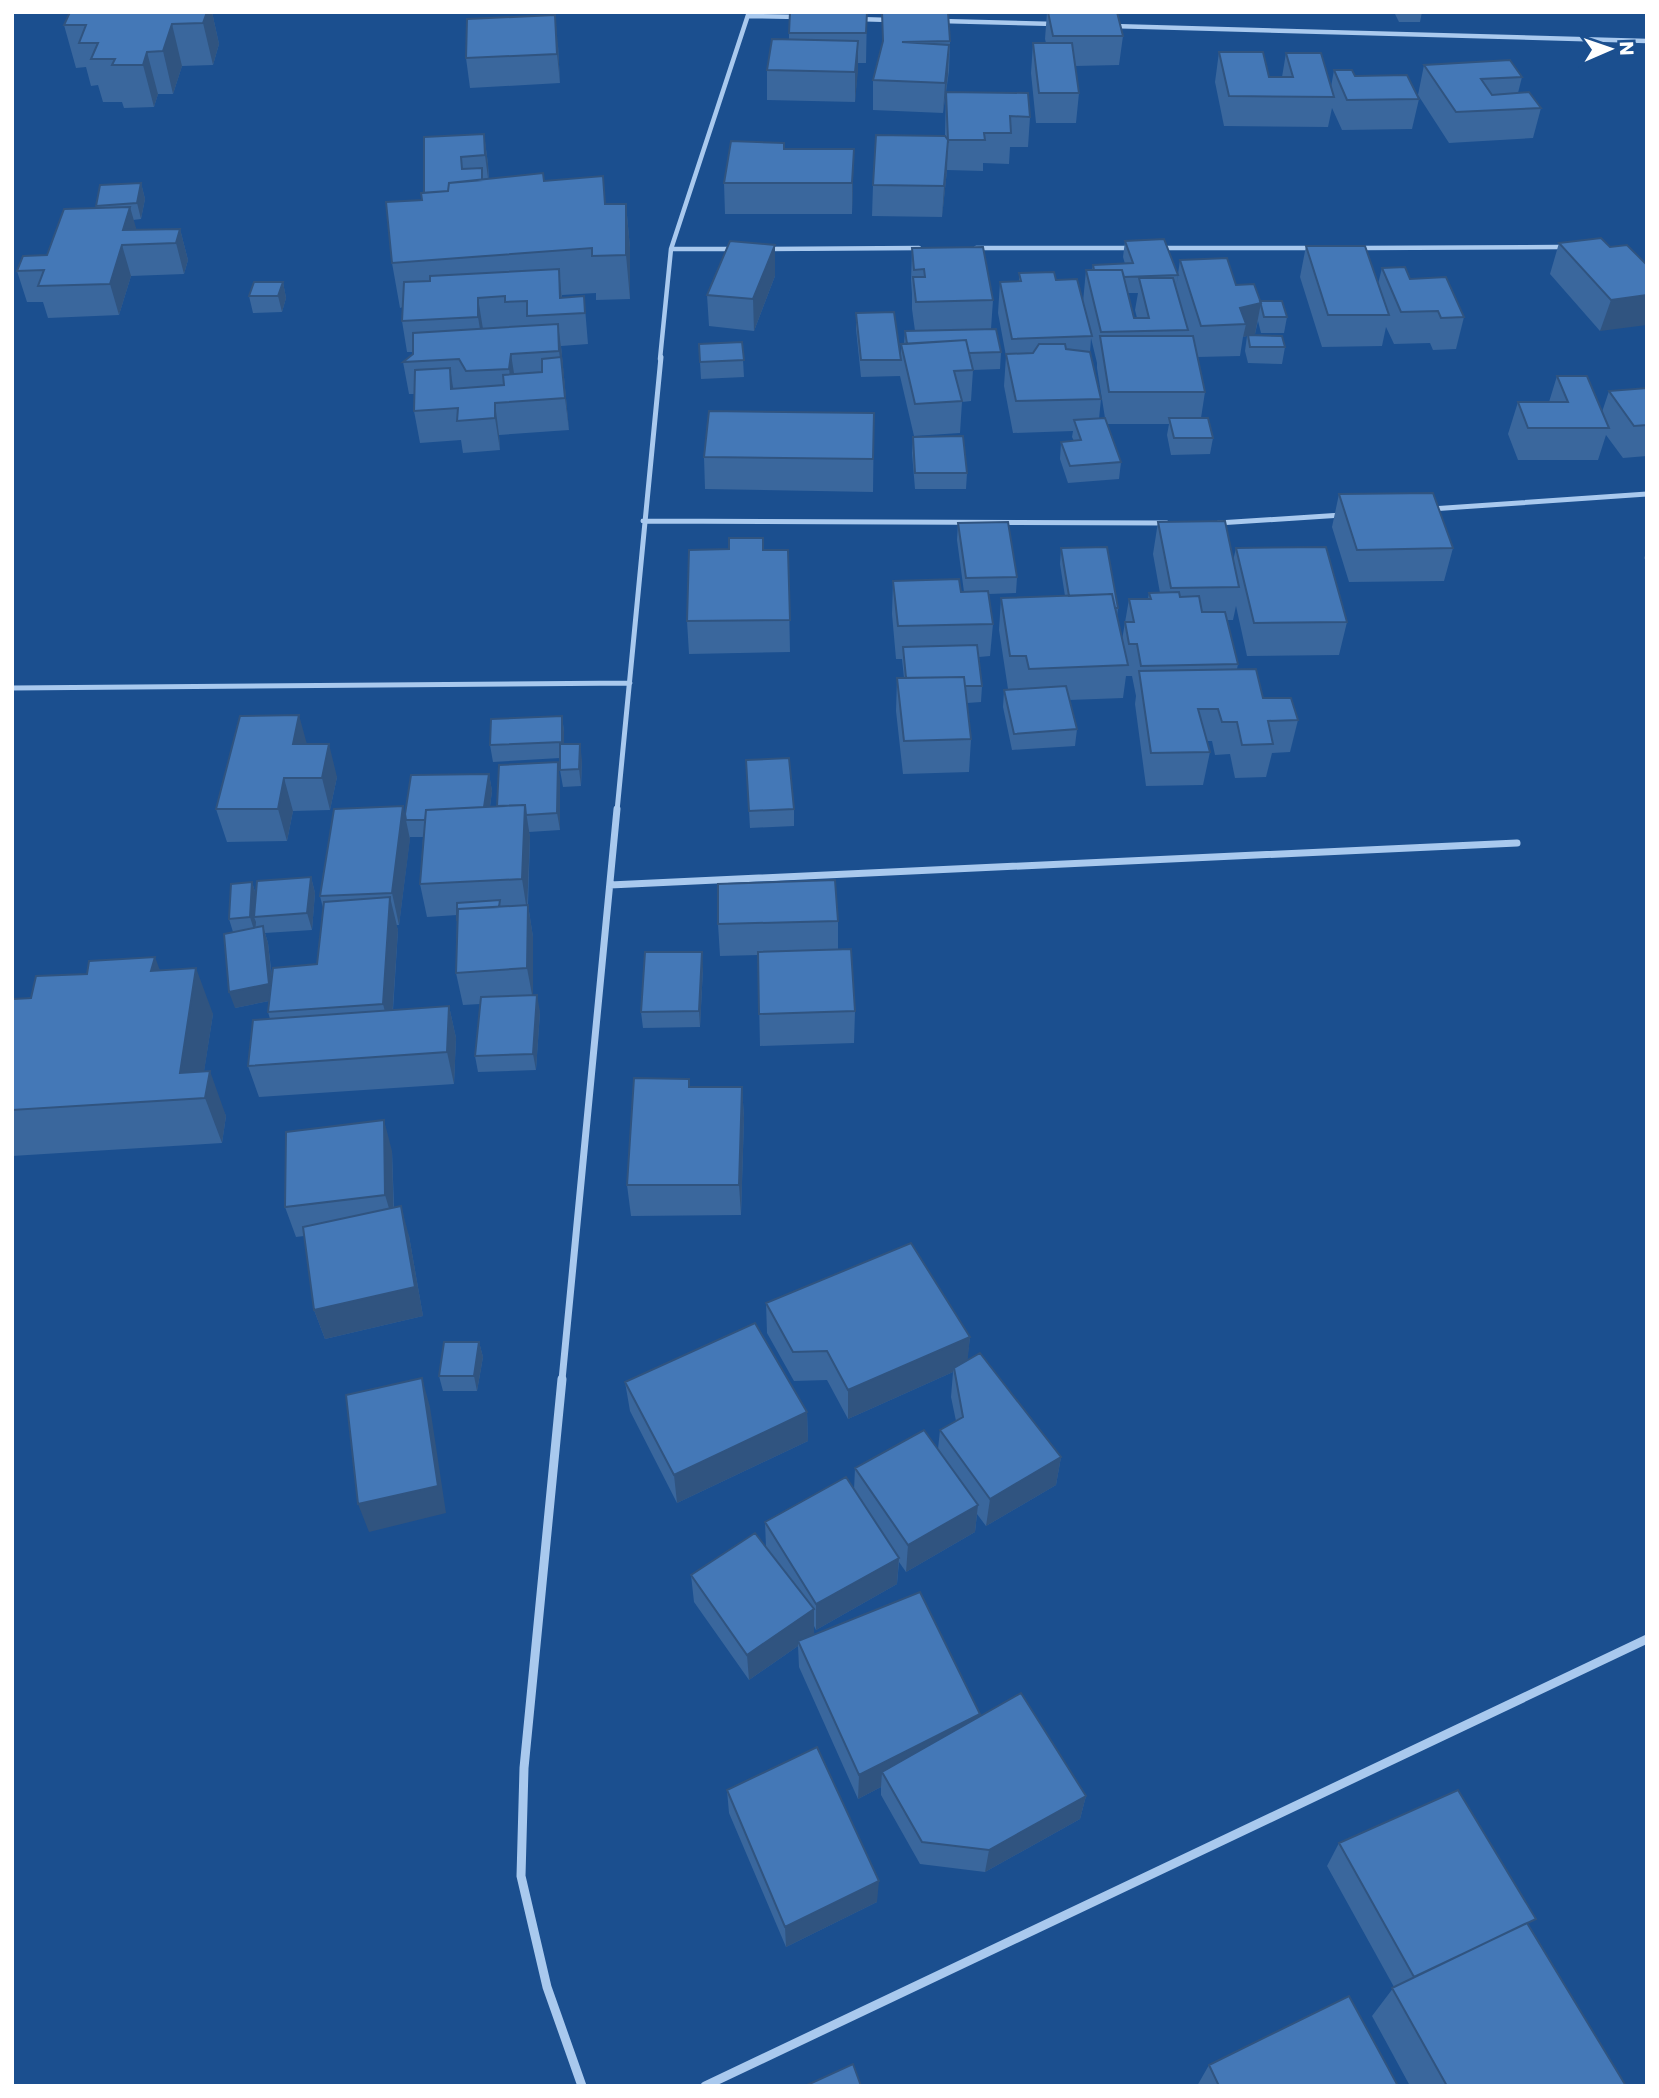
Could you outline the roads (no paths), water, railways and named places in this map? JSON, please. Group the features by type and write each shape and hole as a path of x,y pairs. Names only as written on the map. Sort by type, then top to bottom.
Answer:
{"street":[{"path":"582,2086 547,1987 521,1876 523,1795 671,249 748,14 803,18"},
{"path":"844,19 900,20"},
{"path":"927,21 1066,25"},
{"path":"1107,26 1647,41"},
{"path":"1351,248 1559,247"},
{"path":"754,249 921,248"},
{"path":"962,248 1143,248"},
{"path":"1157,248 1323,248"},
{"path":"671,249 741,249"},
{"path":"1423,509 1647,494"},
{"path":"1214,523 1354,514"},
{"path":"643,521 1172,523"},
{"path":"12,688 630,684"},
{"path":"610,885 1517,843"},
{"path":"705,2086 1647,1639"}]}
